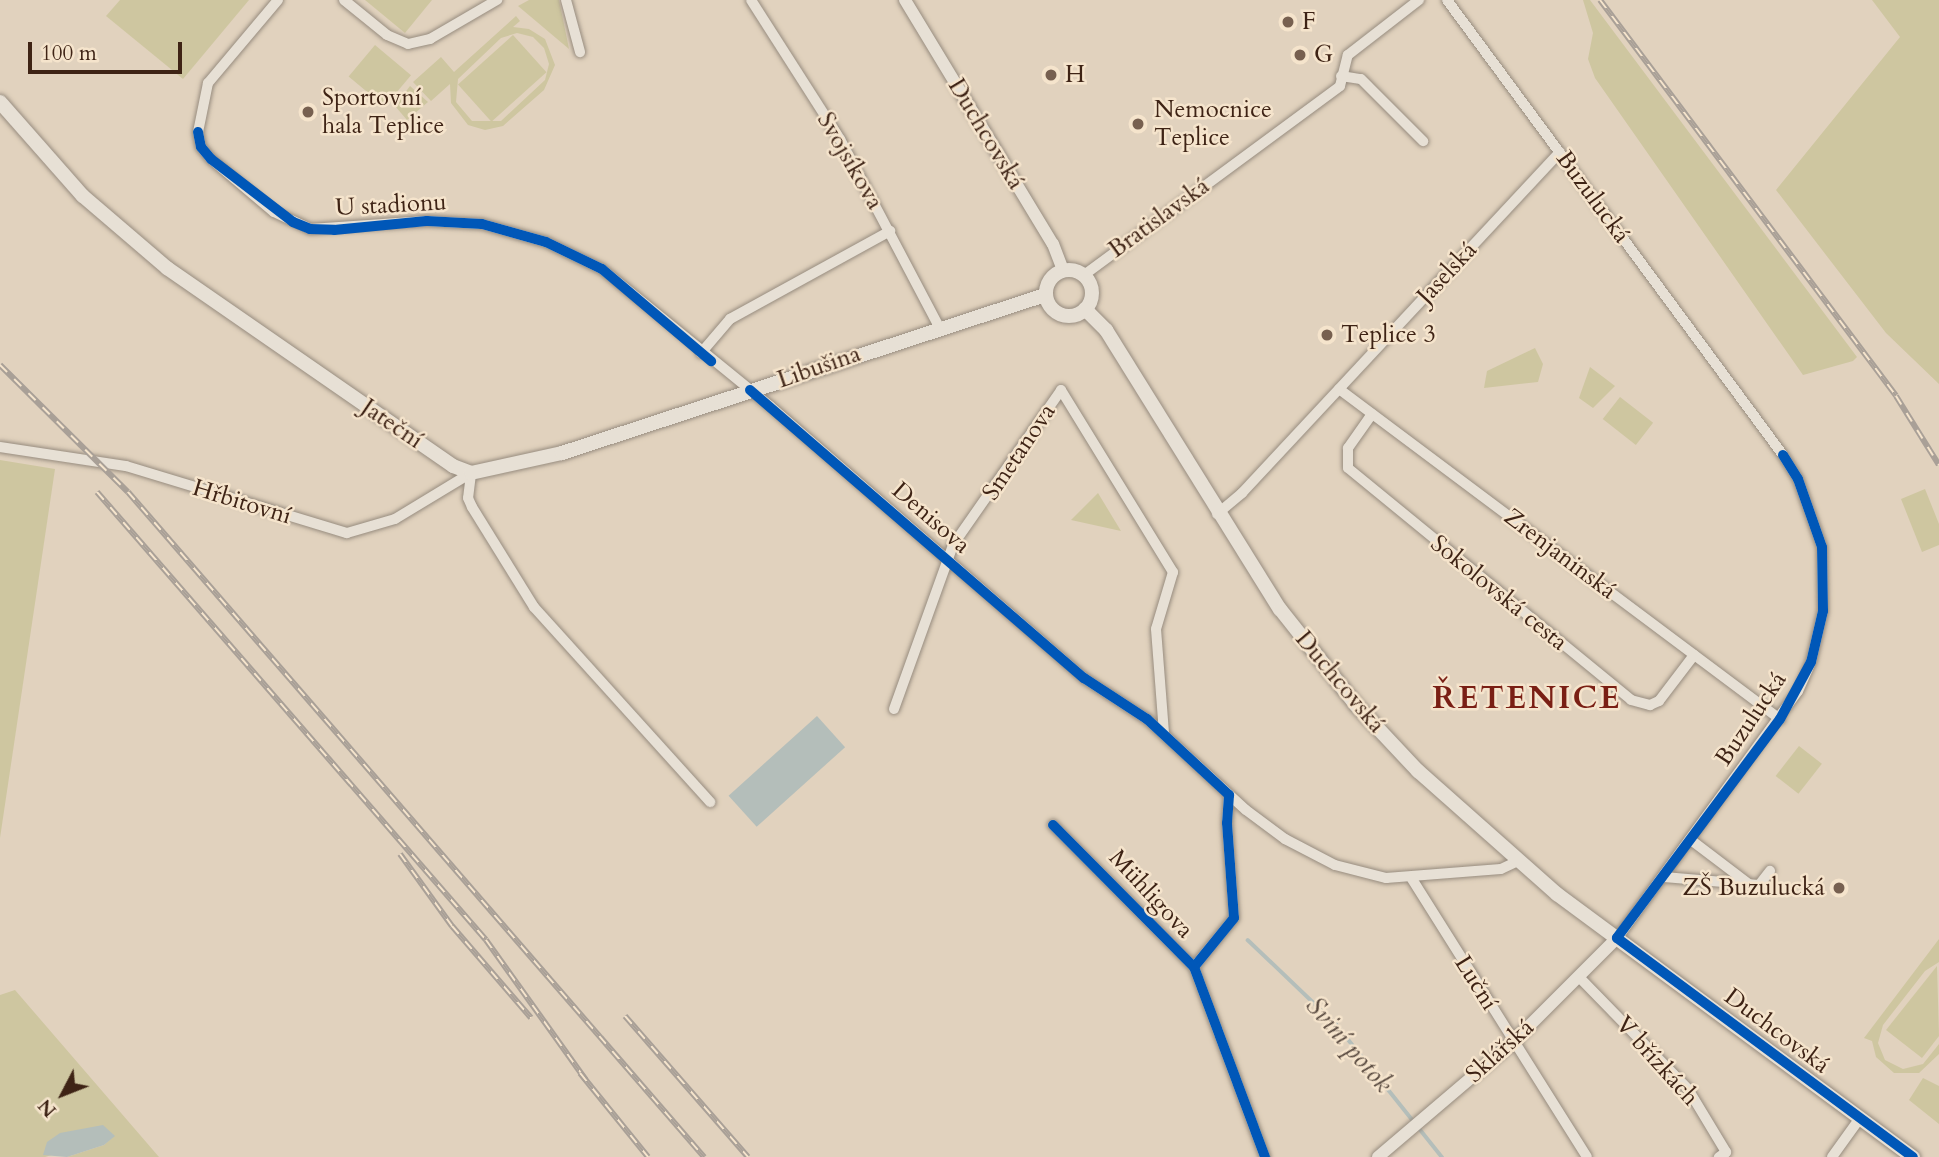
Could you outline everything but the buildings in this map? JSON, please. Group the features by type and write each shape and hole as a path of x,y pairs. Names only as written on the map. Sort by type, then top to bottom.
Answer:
{"main road":[{"name":"Jateční","path":"0,103 83,196 167,268 471,473"},
{"path":"1063,270 1084,275 1092,296 1086,309 1062,315 1049,305 1045,295 1051,278 1063,270"},
{"name":"Libušina","path":"471,473 562,453 939,327 1045,295"},
{"name":"Duchcovská","path":"1086,309 1106,330 1217,514 1280,609 1356,705 1426,779 1516,862 1913,1157"}],"street":[{"name":"U stadionu","path":"278,0 208,83 198,132 201,147 211,159 274,212 310,229 428,221 482,224 546,242 602,269 701,353 750,390"},
{"path":"344,0 387,35 408,44 430,40 498,0"},
{"path":"566,0 580,52"},
{"name":"Svojsíkova","path":"751,0 840,139 939,327"},
{"name":"Duchcovská","path":"905,0 1053,244 1063,270"},
{"name":"Bratislavská","path":"1084,275 1340,86 1348,55 1419,0"},
{"name":"Buzulucká","path":"1447,0 1798,479 1822,547 1823,611 1811,662 1780,719 1617,938"},
{"path":"1341,76 1361,79 1423,141"},
{"name":"Jaselská","path":"1217,514 1242,494 1560,152"},
{"path":"701,353 730,319 890,231"},
{"name":"Zrenjaninská","path":"1339,389 1780,719"},
{"name":"Denisova","path":"750,390 1084,678 1164,733 1229,795 1285,839 1335,865 1386,878 1412,879 1501,869 1516,862"},
{"name":"Smetanova","path":"894,709 953,545 1062,390 1173,572 1156,629 1164,733"},
{"name":"Sokolovská cesta","path":"1373,414 1348,448 1348,468 1632,700 1650,705 1659,701 1694,655"},
{"name":"Hřbitovní","path":"0,447 126,466 347,533 395,519 471,473"},
{"path":"471,473 468,498 472,507 534,607 710,802"},
{"path":"1194,968 1234,918 1227,823 1229,795"},
{"name":"Mühligova","path":"1053,825 1194,968 1265,1157"},
{"path":"1691,839 1749,884"},
{"path":"1664,877 1759,885 1770,871"},
{"name":"Luční","path":"1412,879 1587,1157"},
{"name":"Sklářská","path":"1378,1157 1513,1042 1617,938"},
{"name":"V břízkách","path":"1579,977 1688,1089 1725,1155"},
{"path":"1832,1157 1860,1118"}],"shaded area":[{"path":"120,0 249,0 183,79 106,16"},
{"path":"365,0 432,0 405,33"},
{"path":"529,0 559,0 569,49 518,6"},
{"path":"1583,0 1590,0 1857,357 1853,361 1803,375 1595,78 1588,59 1593,33"},
{"path":"1872,0 1939,0 1939,384 1886,333 1776,190 1900,37"},
{"path":"516,16 520,21 513,27 529,29 545,39 555,65 544,90 503,126 485,130 468,125 451,103 450,84 431,101 413,82 441,57 454,72","holes":["517,33 533,37 544,48 549,64 545,80 501,121 472,121 456,102 458,79 501,38"]},
{"path":"513,35 546,72 491,122 458,85"},
{"path":"375,45 411,75 385,107 349,76"},
{"path":"410,86 428,102 407,120 395,106"},
{"path":"1535,348 1543,364 1538,382 1484,388 1487,371"},
{"path":"1590,367 1615,386 1593,408 1579,398"},
{"path":"1620,397 1653,423 1636,445 1603,419"},
{"path":"0,460 55,469 0,838"},
{"path":"1925,489 1939,524 1939,545 1922,552 1901,499"},
{"path":"1098,493 1121,531 1071,520"},
{"path":"817,716 845,747 757,827 729,796"},
{"path":"1799,746 1822,764 1798,794 1776,776"},
{"path":"1939,939 1939,962 1925,971 1883,1025 1878,1043 1885,1060 1903,1069 1923,1064 1939,1044 1939,1054 1919,1073 1894,1073 1876,1057 1872,1041 1864,1038"},
{"path":"1937,966 1939,1036 1922,1058 1886,1030"},
{"path":"15,990 159,1157 67,1157 104,1145 114,1136 45,1157 0,1157 0,995"},
{"path":"1923,1078 1939,1086 1939,1124 1909,1100"},
{"path":"103,1125 115,1136 104,1145 67,1157 43,1155 47,1142 60,1133"}],"waterway":[{"name":"Sviní potok","path":"1248,940 1336,1024 1442,1157"}],"railway":[{"path":"1600,0 1896,396 1939,465"},
{"path":"0,365 128,492 704,1157"},
{"path":"97,492 486,940 586,1080"},
{"path":"400,854 452,926 531,1018"},
{"path":"625,1016 748,1157"},
{"path":"580,1073 648,1157"}],"cycle path":[{"path":"198,132 201,147 211,159 293,222 310,229 334,230 427,221 482,224 546,242 602,269 711,361"},
{"path":"750,390 1084,678 1147,719 1229,795 1227,823 1234,918 1194,967"},
{"path":"1783,455 1798,479 1822,547 1823,611 1811,662 1780,719 1617,938 1913,1157"},
{"path":"1053,825 1194,967 1265,1157"}],"place":[{"name":"F","path":"1288,22"},
{"name":"G","path":"1300,55"},
{"name":"H","path":"1051,75"},
{"name":"Sportovní hala Teplice","path":"308,112"},
{"name":"Nemocnice Teplice","path":"1138,124"},
{"name":"Teplice 3","path":"1327,335"},
{"name":"ZŠ Buzulucká","path":"1839,888"}],"district":[{"name":"ŘETENICE","path":"1527,698"}]}
